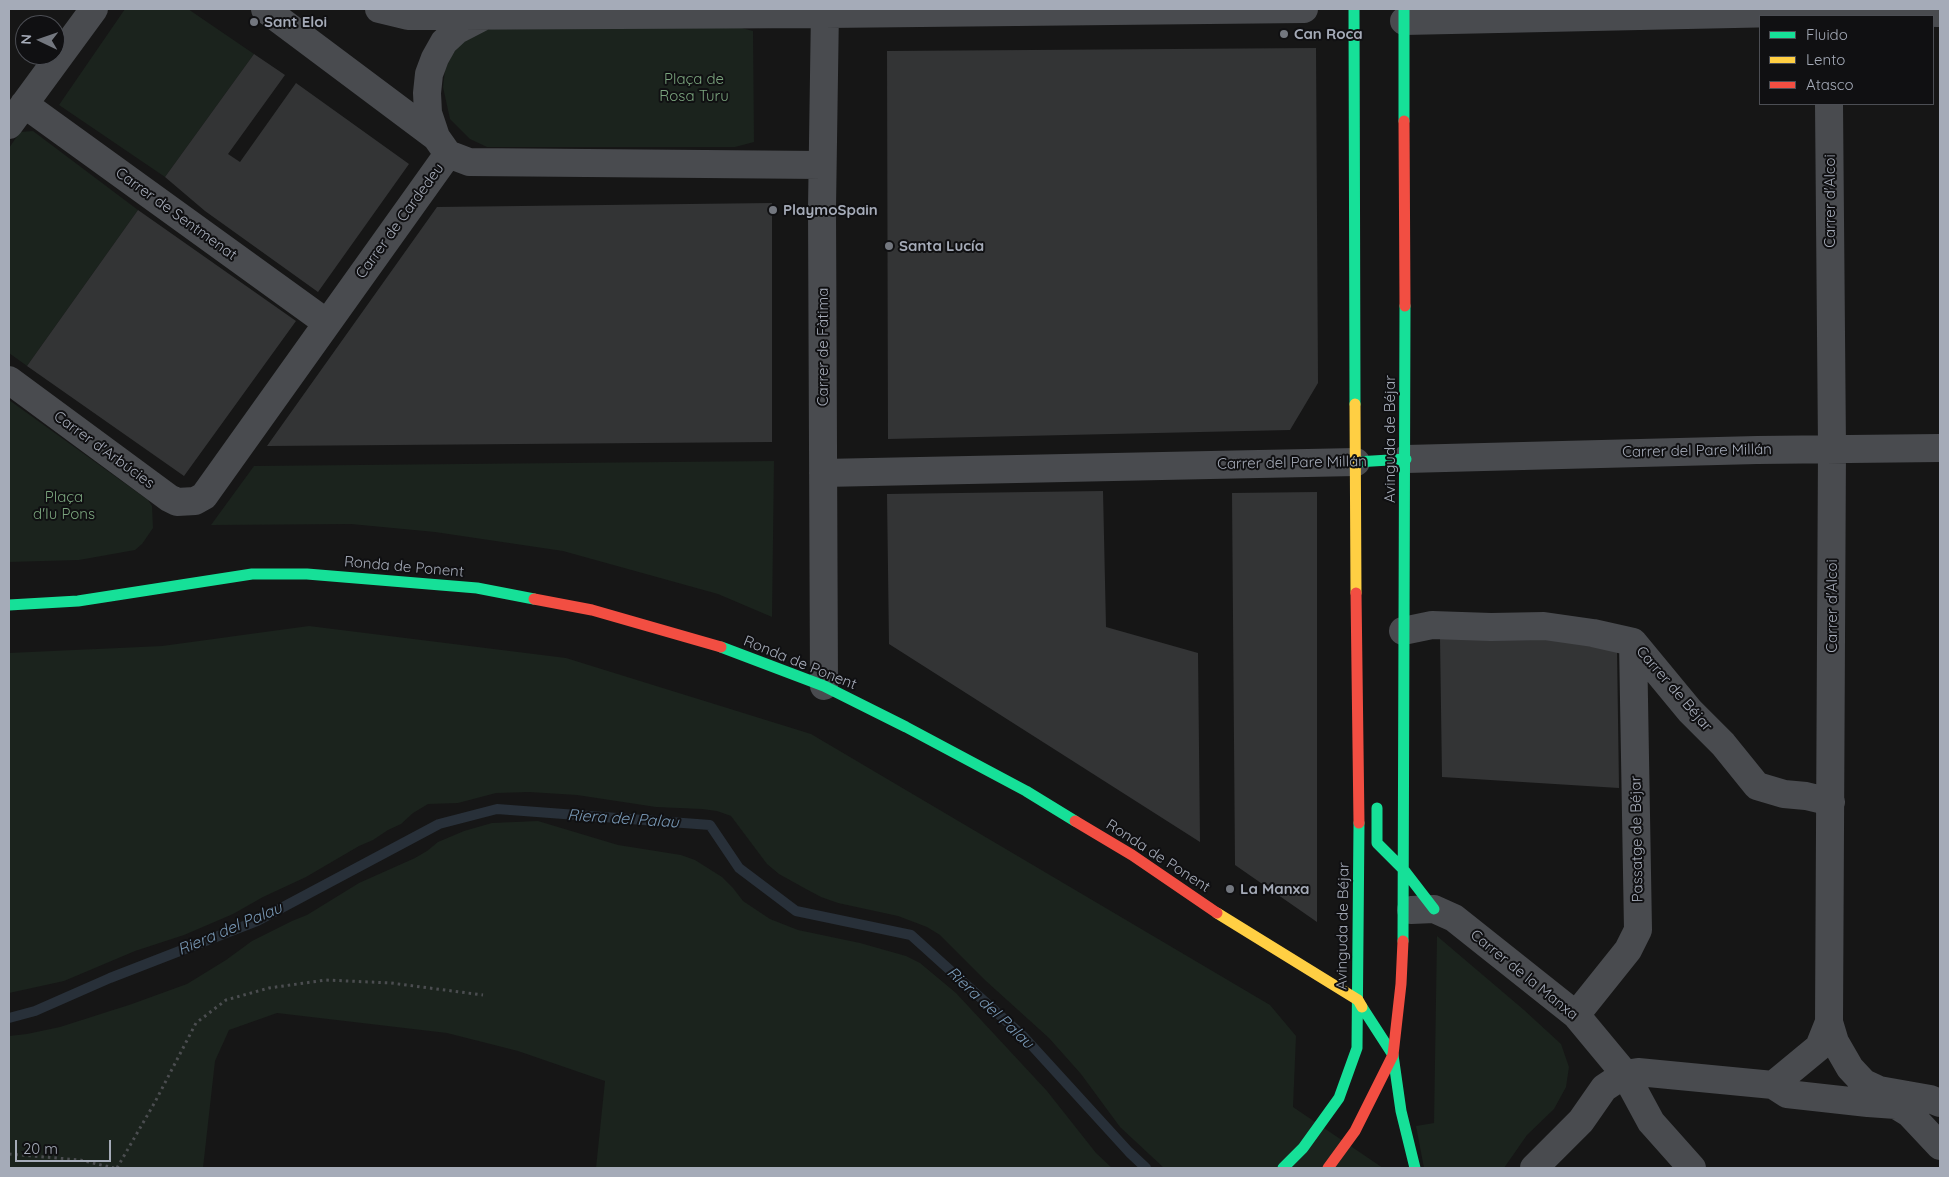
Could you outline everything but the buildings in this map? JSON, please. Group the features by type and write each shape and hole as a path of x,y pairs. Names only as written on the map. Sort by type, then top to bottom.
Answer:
{"main road":[{"name":"Avinguda de Béjar","path":"1283,1168 1303,1148 1339,1098 1357,1048 1359,845 1356,689 1354,9"},
{"name":"Avinguda de Béjar","path":"1328,1168 1356,1131 1392,1055 1401,984 1404,911 1402,631 1406,459 1404,15"},
{"name":"Carrer del Pare Millán","path":"1356,462 1406,459"},
{"name":"Ronda de Ponent","path":"9,605 78,601 252,574 307,574 477,588 592,610 707,642 824,686 1026,791 1358,1000 1392,1055 1401,1110 1416,1168"},
{"name":"Avinguda de Béjar","path":"1356,689 1369,736"},
{"path":"1377,794 1377,843 1404,870 1434,909"}],"street":[{"path":"16,115 94,9"},
{"path":"265,9 442,146"},
{"path":"379,9 408,16 1304,9"},
{"name":"Carrer de Fàtima","path":"824,686 822,165 825,12"},
{"path":"1404,15 1940,13"},
{"path":"442,146 428,113 427,93 429,74 444,42 457,30 485,16"},
{"name":"Carrer d'Alcoi","path":"1773,1085 1818,1047 1830,1022 1832,448 1829,105"},
{"name":"Carrer de Sentmenat","path":"16,115 327,323"},
{"name":"Carrer de Cardedeu","path":"204,496 327,323 442,146 469,162 822,165"},
{"name":"Carrer d'Arbúcies","path":"9,380 169,498 177,502 186,502 195,501 204,496"},
{"name":"Carrer del Pare Millán","path":"1406,459 1832,448 1940,448"},
{"name":"Carrer del Pare Millán","path":"824,473 1356,462"},
{"name":"Carrer de Béjar","path":"1402,631 1432,626 1544,626 1593,633 1633,642 1690,711 1723,744 1758,786 1784,794 1806,796 1831,802"},
{"name":"Passatge de Béjar","path":"1576,1015 1628,950 1638,930 1633,642"},
{"name":"Carrer de la Manxa","path":"1404,911 1434,909 1454,918 1576,1015 1625,1074 1651,1122 1692,1168"},
{"path":"1830,1022 1835,1042 1850,1068 1864,1083 1879,1090 1930,1099 1940,1103"},
{"path":"1534,1168 1581,1121 1604,1088 1625,1074 1638,1072 1773,1085 1787,1094 1896,1105 1908,1113 1940,1146"}],"path":[{"path":"9,1154 80,1160 115,1168 154,1102 196,1023 226,1000 269,988 326,980 391,984 483,995"}],"green space":[{"path":"125,9 188,9 254,54 165,177 59,105"},
{"name":"Plaça de Rosa Turu","path":"734,26 753,31 754,142 735,147 487,147 470,139 450,119 443,87 445,70 459,45 482,31 495,28"},
{"path":"33,131 138,210 27,366 9,353 9,148 20,132"},
{"name":"Plaça d'Iu Pons","path":"9,400 148,500 152,506 153,528 142,544 135,550 79,560 9,562"},
{"path":"774,461 772,617 718,594 563,551 435,532 351,524 211,525 254,466"},
{"path":"309,626 566,658 811,734 1270,1005 1296,1036 1293,1107 1383,1168 1164,1168 1120,1127 1081,1074 1049,1038 986,981 940,935 927,927 898,916 838,903 821,897 779,874 767,864 731,816 717,811 702,809 656,807 577,795 529,792 496,793 458,803 428,804 413,813 401,824 373,840 233,914 184,935 135,951 64,981 9,993 9,653 162,646"},
{"path":"538,821 618,845 681,855 695,860 722,877 743,901 770,919 798,930 860,943 906,956 920,963 956,993 1047,1091 1096,1153 1112,1168 596,1168 605,1081 518,1051 447,1033 277,1013 229,1030 215,1061 203,1168 9,1168 9,1036 60,1027 187,984 226,960 252,941 307,915 359,883 415,858 438,842 464,831 492,823"},
{"path":"1437,936 1561,1044 1569,1067 1566,1087 1554,1109 1527,1135 1504,1168 1424,1168 1416,1126 1434,1123"}],"waterway":[{"name":"Riera del Palau","path":"9,1018 35,1011 110,978 257,921 439,824 497,809 710,825 739,868 796,911 911,935 1024,1037 1129,1152 1146,1168"}],"traffic: fast":[{"path":"1354,9 1355,404"},
{"path":"1404,9 1404,121"},
{"path":"1403,941 1405,306"},
{"path":"1356,462 1406,459"},
{"path":"9,605 78,601 252,574 307,574 477,588 534,599"},
{"path":"721,647 824,686 1026,791 1075,821"},
{"path":"1377,808 1377,843 1404,870 1434,909"},
{"path":"1283,1168 1303,1148 1339,1098 1357,1048 1359,823"},
{"path":"1362,1007 1393,1055 1401,1111 1415,1168"}],"traffic: slow":[{"path":"1355,404 1356,593"},
{"path":"1217,913 1358,1000 1362,1007"}],"traffic: jam":[{"path":"1404,121 1405,306"},
{"path":"1356,593 1359,823"},
{"path":"534,599 592,610 721,647"},
{"path":"1075,821 1132,855 1217,913"},
{"path":"1328,1168 1355,1131 1393,1055 1401,984 1403,941"}],"place":[{"name":"Sant Eloi","path":"254,22"},
{"name":"Can Roca","path":"1284,34"},
{"name":"PlaymoSpain","path":"773,210"},
{"name":"Santa Lucía","path":"889,246"},
{"name":"La Manxa","path":"1230,889"}]}
